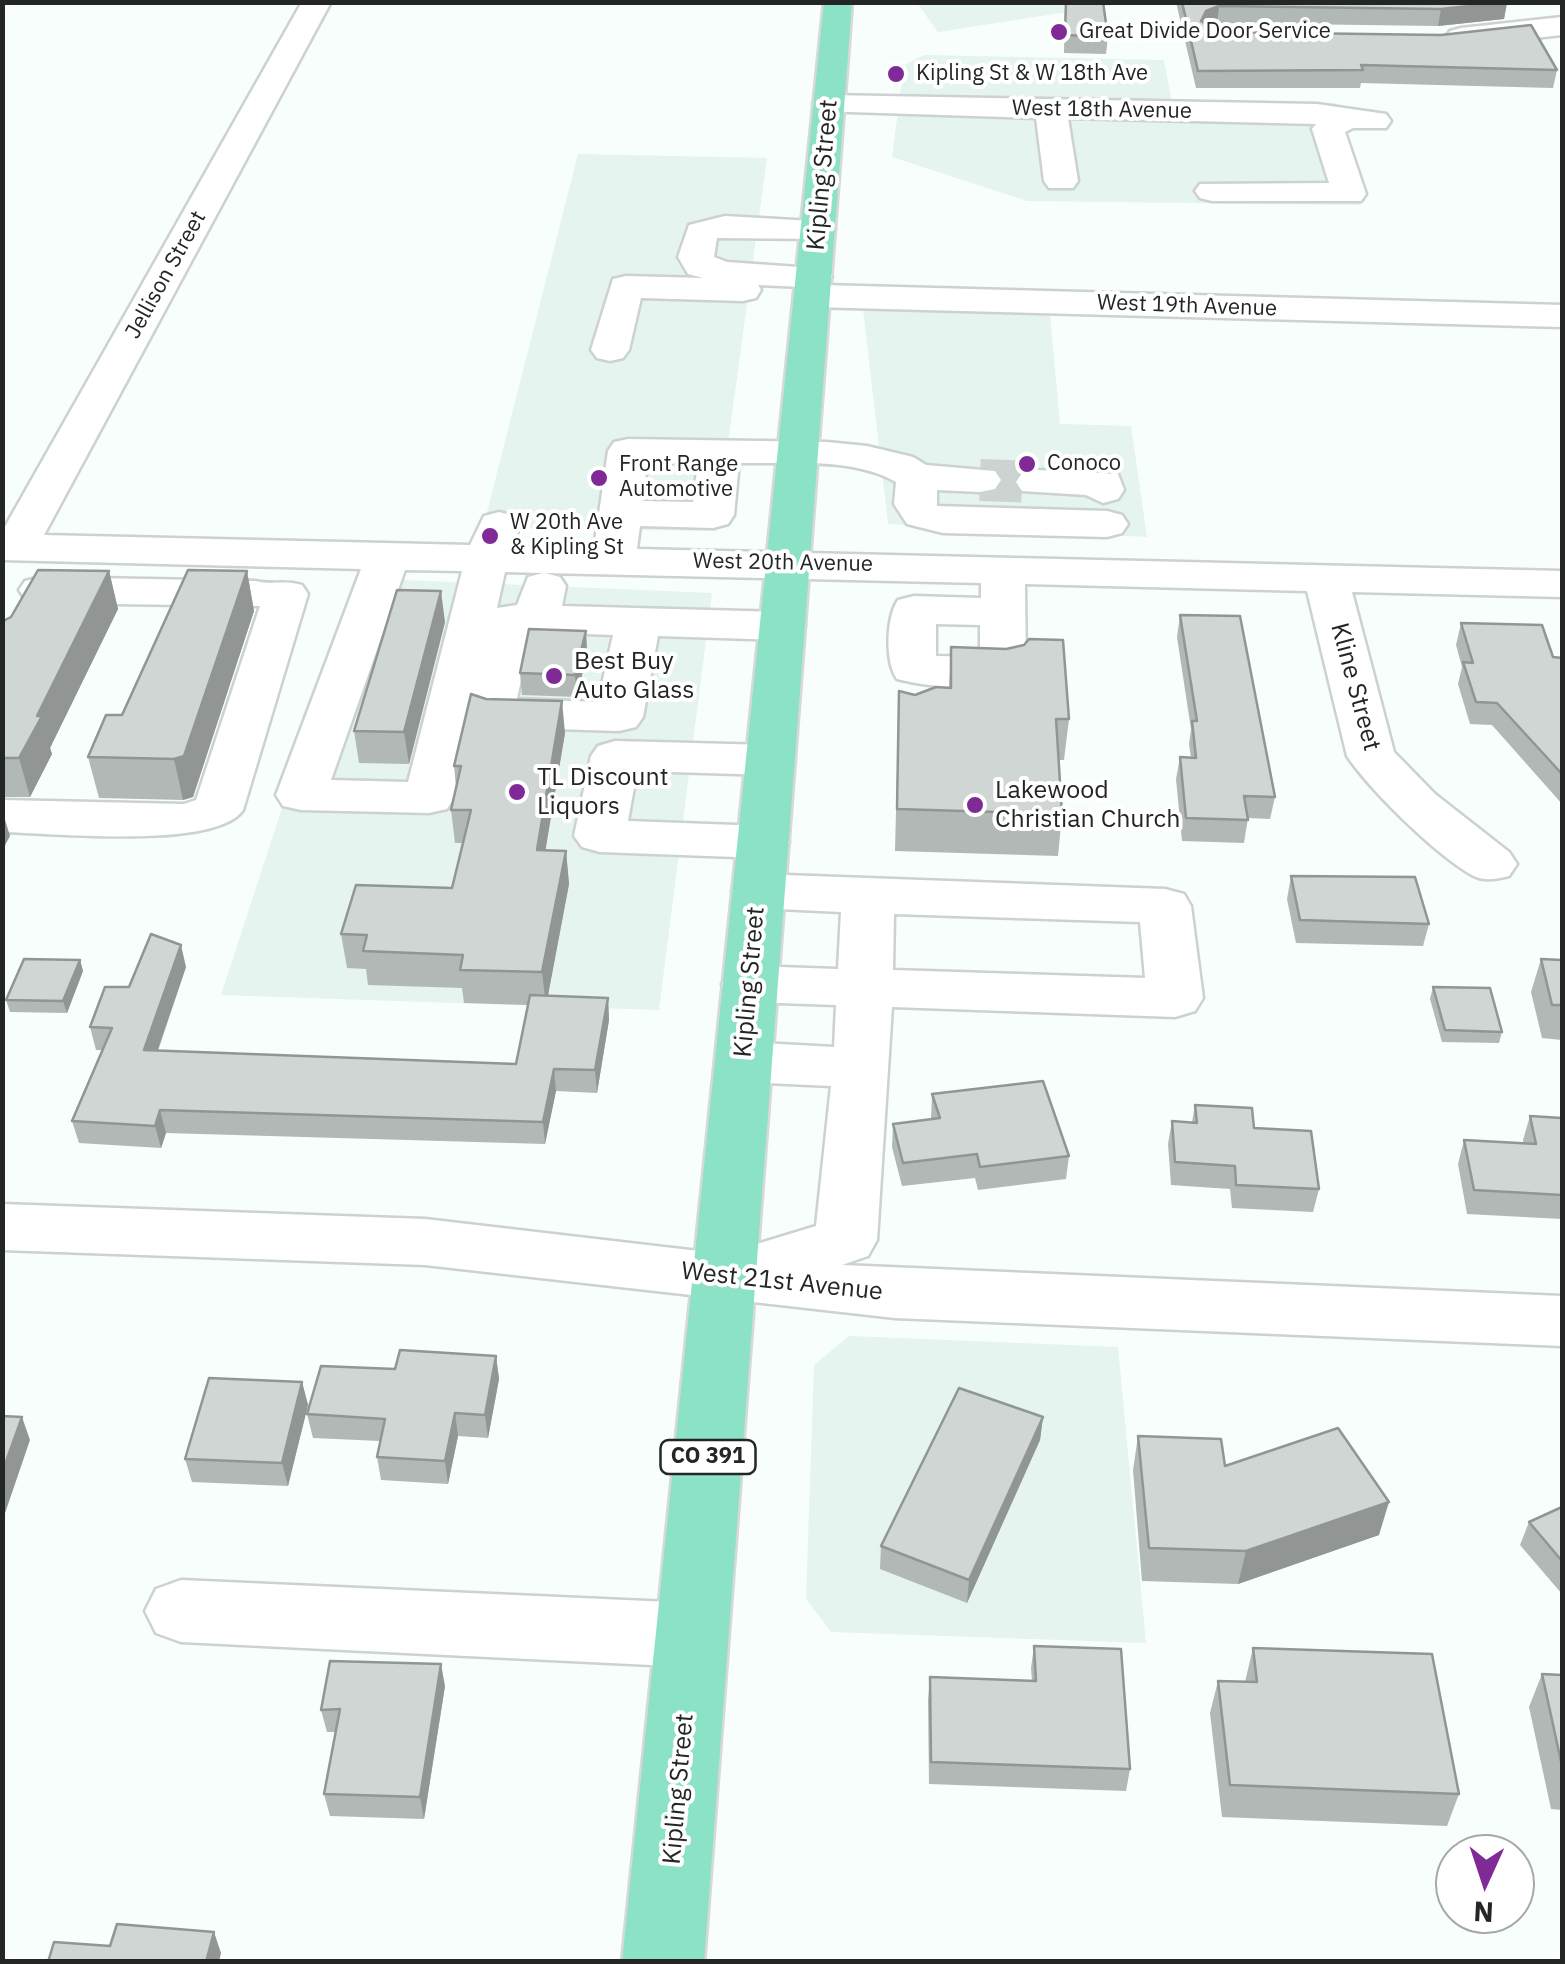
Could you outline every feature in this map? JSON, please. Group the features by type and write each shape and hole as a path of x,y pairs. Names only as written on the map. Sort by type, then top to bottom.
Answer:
{"main road":[{"name":"Kipling Street","path":"674,1961 692,1635 838,2"}],"street":[{"name":"Jellison Street","path":"294,574 21,608 23,548 317,2"},
{"path":"1438,39 1562,26"},
{"path":"936,106 951,97 1019,92 1123,95 1125,110"},
{"name":"West 18th Avenue","path":"829,104 1361,119 1328,129 1349,194 1212,191"},
{"path":"1051,109 1061,181"},
{"path":"813,288 724,273 700,266 696,257 700,232 725,226 818,229"},
{"path":"610,350 626,287 813,288"},
{"name":"West 19th Avenue","path":"813,288 1562,316"},
{"path":"617,533 628,451 869,457 909,468 1004,519 1057,498 1106,511 1115,572"},
{"path":"388,555 301,795 429,798 496,525 617,533 713,514 720,453"},
{"name":"West 20th Avenue","path":"23,548 294,574 388,555 550,558 617,533 788,563 1004,591 1115,572 1562,584"},
{"path":"536,619 550,558"},
{"path":"2,816 187,820 218,810 294,574"},
{"name":"Kline Street","path":"1326,577 1362,733 1371,756 1417,805 1491,864"},
{"path":"912,718 914,610 1004,591"},
{"path":"638,622 619,718 490,713 512,618 782,626"},
{"path":"750,984 1175,998 1164,906 868,896 761,866 600,836 614,756 770,760"},
{"path":"724,1278 846,1240 861,1068 868,896"},
{"path":"744,1062 861,1068"},
{"name":"West 21st Avenue","path":"2,1226 425,1242 895,1294 1562,1322"},
{"path":"182,1612 692,1635"}],"shaded area":[{"path":"917,3 1125,3 938,32"},
{"path":"924,55 1164,60 1172,103 1336,103 1361,205 1027,201 892,157 904,65"},
{"path":"578,154 767,158 716,531 483,528"},
{"path":"863,310 1050,314 1060,424 1131,426 1147,537 888,524"},
{"path":"357,578 712,593 659,1010 221,995"},
{"path":"849,1336 1118,1347 1146,1643 831,1632 806,1599 814,1365"}],"building":[{"path":"1066,2 1103,2 1108,37 1065,35"},
{"path":"1182,2 1507,2 1441,9 1219,6 1206,11 1201,21 1219,32 1441,35 1531,25 1557,70 1361,65 1363,70 1198,71"},
{"path":"38,570 109,571 19,758 2,758 2,624 11,617"},
{"path":"188,570 247,571 184,756 88,757 106,715 122,715"},
{"path":"397,590 441,591 404,732 354,731"},
{"path":"1180,615 1240,616 1275,797 1244,796 1248,820 1186,818 1180,757 1196,758 1192,721 1197,721"},
{"path":"1461,623 1542,625 1553,657 1562,658 1562,774 1497,703 1476,702 1463,662 1473,663"},
{"path":"529,629 586,631 575,675 520,673"},
{"name":"Lakewood Christian Church","path":"1029,639 1063,640 1069,719 1056,719 1062,814 897,809 899,691 915,695 936,687 951,688 951,647 1006,649 1024,645"},
{"path":"471,694 486,699 562,701 537,850 566,851 542,972 460,970 463,955 363,951 367,935 341,934 356,885 452,888 471,810 451,810 461,766 454,766"},
{"path":"1291,876 1415,877 1429,924 1300,920"},
{"path":"151,934 181,945 144,1050 516,1064 530,995 608,998 595,1070 554,1069 543,1122 160,1110 155,1126 72,1121 112,1028 90,1027 105,987 129,987"},
{"path":"24,959 80,960 63,1001 6,1000"},
{"path":"1541,959 1562,960 1562,1005 1552,1005"},
{"path":"1433,987 1490,988 1502,1032 1445,1030"},
{"path":"1043,1081 1069,1156 980,1167 977,1154 903,1163 893,1124 940,1118 932,1094"},
{"path":"1195,1105 1252,1108 1254,1128 1311,1131 1319,1189 1236,1185 1235,1166 1175,1162 1172,1121 1197,1123"},
{"path":"1530,1116 1562,1118 1562,1195 1474,1190 1464,1140 1536,1144"},
{"path":"400,1350 496,1356 485,1415 455,1413 445,1461 377,1457 385,1419 307,1414 321,1366 395,1369"},
{"path":"209,1378 302,1382 282,1463 185,1459"},
{"path":"959,1388 1043,1417 969,1580 881,1546"},
{"path":"2,1416 22,1417 2,1473"},
{"path":"1338,1428 1389,1502 1246,1551 1149,1548 1138,1436 1221,1439 1225,1466"},
{"path":"1562,1507 1562,1561 1529,1522"},
{"path":"1034,1646 1121,1649 1130,1769 931,1762 930,1677 1036,1681"},
{"path":"1253,1648 1432,1654 1459,1794 1230,1785 1218,1681 1257,1682"},
{"path":"330,1661 441,1664 420,1797 324,1794 340,1709 321,1710"},
{"path":"1542,1674 1562,1675 1562,1766"},
{"path":"117,1924 214,1932 206,1962 48,1962 54,1942 110,1946"}],"tunnel":[{"path":"980,480 1037,482"}],"place":[{"name":"Great Divide Door Service","path":"1059,32"},
{"name":"Kipling St & W 18th Ave","path":"896,74"},
{"name":"Conoco","path":"1027,464"},
{"name":"Front Range Automotive","path":"599,478"},
{"name":"W 20th Ave & Kipling St","path":"490,536"},
{"name":"Best Buy Auto Glass","path":"554,676"},
{"name":"TL Discount Liquors","path":"517,792"},
{"name":"Lakewood Christian Church","path":"975,805"}]}
